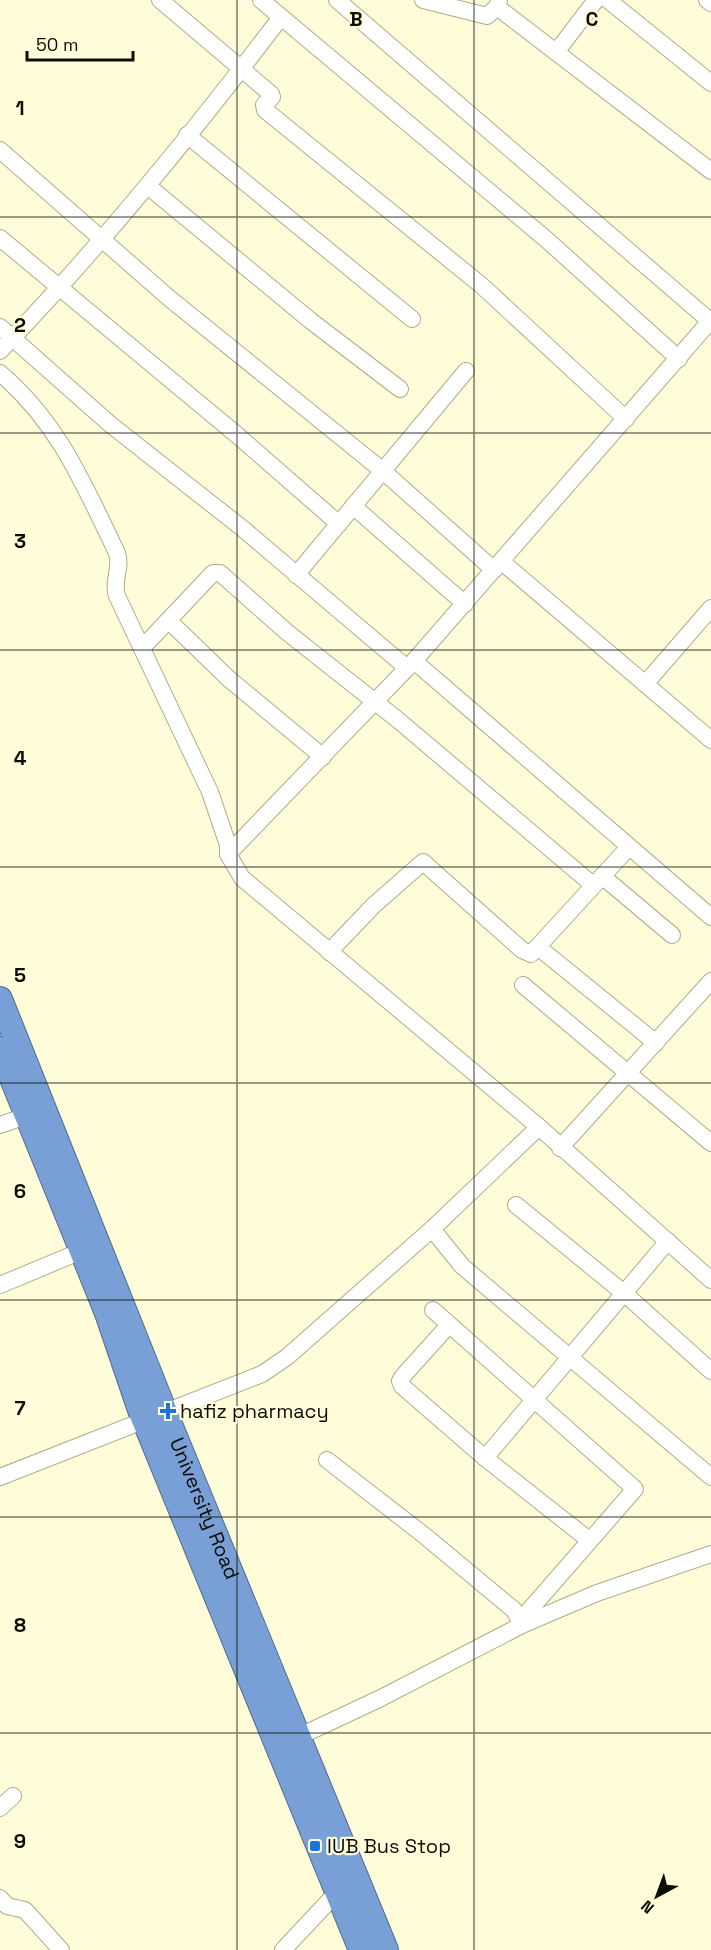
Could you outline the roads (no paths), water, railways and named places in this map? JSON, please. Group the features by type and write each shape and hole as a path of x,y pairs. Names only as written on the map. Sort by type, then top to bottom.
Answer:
{"highway":[{"name":"University Road","path":"0,999 35,1113 89,1247 106,1313 155,1416 298,1737 386,1950"},
{"name":"University Road","path":"0,1049 35,1113"},
{"name":"University Road","path":"155,1416 361,1950"}],"street":[{"path":"160,0 272,95 264,105 265,110 481,285 626,419"},
{"path":"261,0 547,240 679,358"},
{"path":"228,854 411,664 679,358 708,329 337,0"},
{"path":"423,0 487,16 498,4 711,171"},
{"path":"557,51 596,0"},
{"path":"608,0 711,83"},
{"path":"707,0 711,3"},
{"path":"0,351 6,333 59,289 100,239 149,187 187,135 242,69 281,17"},
{"path":"187,135 412,319"},
{"path":"0,150 100,239 711,740"},
{"path":"149,187 311,321 400,388"},
{"path":"0,238 237,435 339,524"},
{"path":"6,333 111,425 242,528 296,575 411,664 711,917"},
{"path":"296,575 466,371"},
{"path":"0,373 38,409 67,451 117,553 119,560 115,590 210,792 228,845 228,854 242,878 539,1127 711,1280"},
{"path":"353,506 465,604"},
{"path":"142,648 213,573 220,573 288,633 597,881 672,935"},
{"path":"645,684 711,608"},
{"path":"169,621 229,679 323,757"},
{"path":"329,952 374,905 423,862 522,950 531,954 629,847"},
{"path":"538,947 656,1043"},
{"path":"560,1148 711,981"},
{"path":"523,985 711,1143"},
{"path":"0,1125 35,1113"},
{"path":"0,1477 262,1374 287,1357 432,1229 539,1127"},
{"path":"516,1205 625,1294 711,1371"},
{"path":"432,1229 462,1266 711,1478"},
{"path":"485,1458 668,1241"},
{"path":"0,1285 89,1247"},
{"path":"433,1310 534,1402 635,1489 521,1621"},
{"path":"449,1325 400,1381 402,1386 485,1458 589,1540"},
{"path":"327,1460 425,1536 521,1621"},
{"path":"298,1737 381,1698 521,1621 711,1554"},
{"path":"284,1949 355,1875"},
{"path":"0,1898 7,1906 25,1910 61,1950"}],"place":[{"name":"hafiz pharmacy","path":"168,1411"},
{"name":"IUB Bus Stop","path":"315,1846"}]}
